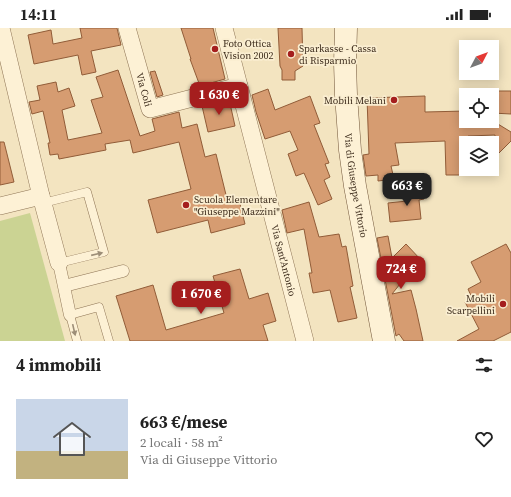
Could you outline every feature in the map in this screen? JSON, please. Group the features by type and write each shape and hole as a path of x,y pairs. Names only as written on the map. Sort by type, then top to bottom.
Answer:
{"main road":[{"name":"Via di Giuseppe Vittorio","path":"346,28 345,64 350,157 384,341"}],"street":[{"path":"1,28 42,200 59,263 70,315"},
{"name":"Via Coli","path":"127,28 150,109 239,86"},
{"name":"Via Sant'Antonio","path":"224,28 305,341"},
{"path":"0,206 42,200"},
{"path":"64,286 123,271"}],"lane":[{"path":"42,200 87,192 104,252 59,263"},
{"path":"76,341 70,315 100,307 109,341"}],"green space":[{"path":"30,213 65,341 0,341 0,221"}],"building":[{"path":"80,28 117,28 121,45 91,51 96,72 82,75 78,55 34,64 28,35 51,30 53,44 82,38"},
{"path":"181,28 213,28 225,79 200,86"},
{"name":"Sparkasse - Cassa di Risparmio","path":"278,28 302,28 303,66 295,71 295,80 282,80"},
{"path":"118,70 140,136 155,131 152,119 179,112 182,128 197,124 205,157 216,154 228,203 239,200 245,224 211,233 208,220 157,233 148,200 191,189 179,142 133,153 130,140 105,144 106,150 59,159 58,154 50,155 48,143 50,143 43,111 32,114 29,102 40,100 37,86 56,82 58,92 69,88 75,106 62,110 68,140 102,133 91,100 103,97 96,77"},
{"path":"155,71 163,95 157,97 150,72"},
{"path":"268,89 275,110 310,96 320,123 314,125 329,163 325,164 330,177 324,180 332,199 318,205 304,173 296,176 288,154 298,150 290,131 265,139 252,95"},
{"path":"499,91 511,91 511,114 499,113"},
{"path":"425,96 425,112 459,111 459,128 499,128 499,125 511,132 511,141 499,153 499,136 459,136 459,175 446,175 445,141 395,143 399,165 391,166 394,179 378,181 378,175 366,176 363,155 369,154 367,98"},
{"path":"229,99 235,126 208,132 202,106"},
{"path":"0,142 4,142 14,182 0,185"},
{"path":"422,187 424,199 419,200 421,219 390,222 388,203 407,201 406,189"},
{"path":"309,202 319,237 339,234 342,247 346,246 353,286 350,287 357,318 338,322 330,290 313,293 309,273 312,273 304,229 287,233 282,210"},
{"path":"388,236 392,258 406,244 421,260 392,294 411,290 423,341 404,341 399,334 396,336 377,238"},
{"path":"506,244 511,253 511,332 493,341 457,341 479,329 465,302 472,298 468,289 481,282 471,262"},
{"path":"240,269 249,299 268,293 276,321 263,325 268,341 130,341 116,296 153,285 166,330 224,313 213,276"}],"place":[{"name":"Foto Ottica Vision 2002","path":"215,49"},
{"name":"Sparkasse - Cassa di Risparmio","path":"291,54"},
{"name":"Mobili Melani","path":"394,100"},
{"name":"Scuola Elementare \"Giuseppe Mazzini\"","path":"186,205"},
{"name":"Mobili Scarpellini","path":"503,304"}]}
